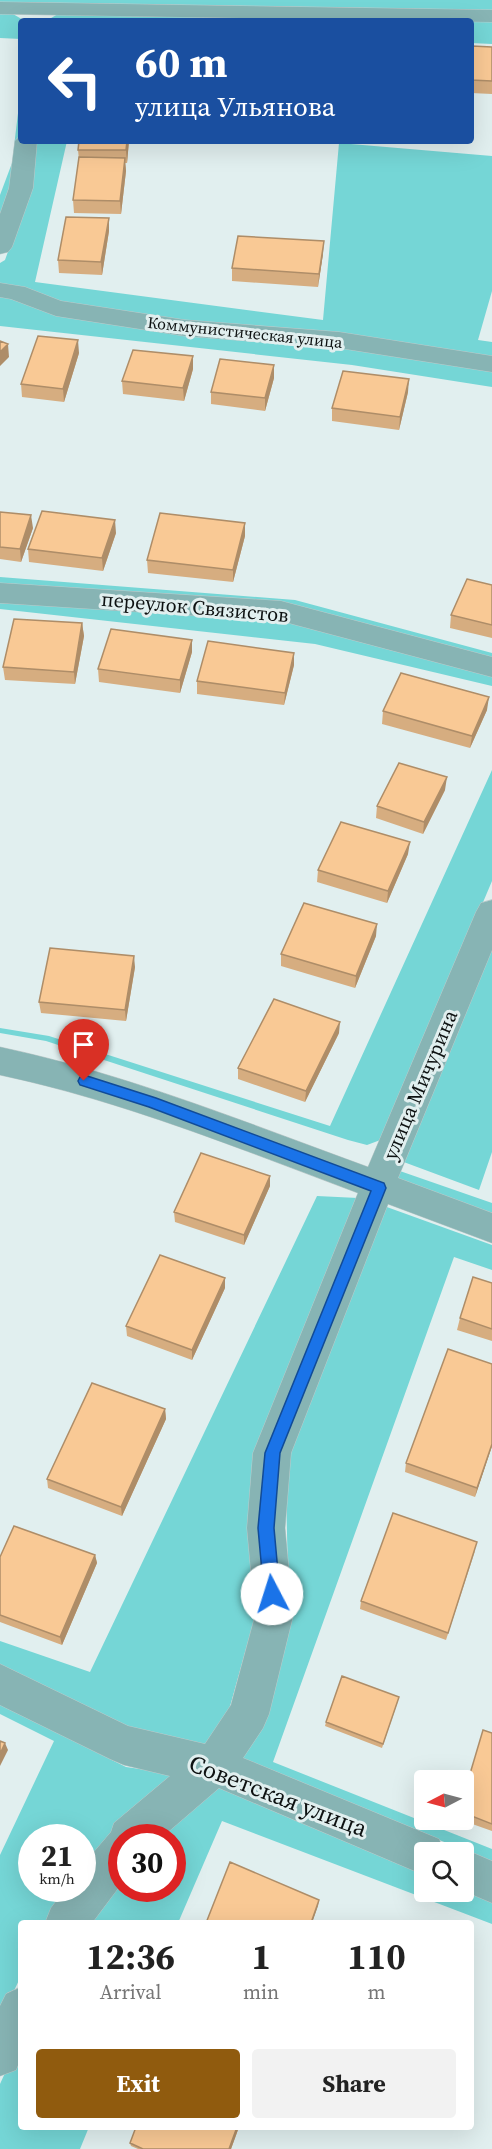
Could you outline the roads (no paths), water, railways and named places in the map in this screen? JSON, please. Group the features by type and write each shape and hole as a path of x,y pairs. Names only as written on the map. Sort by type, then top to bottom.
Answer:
{"street":[{"path":"0,8 39,15 492,16"},
{"path":"0,247 21,189 26,144"},
{"name":"Коммунистическая улица","path":"0,290 16,292 56,308 185,328 339,340 492,364"},
{"name":"переулок Связистов","path":"0,593 281,611 492,667"},
{"name":"улица Мичурина","path":"146,1824 214,1766 249,1714 274,1616 266,1528 272,1453 387,1163 492,912"},
{"path":"0,1061 62,1074 152,1102 492,1228"},
{"name":"Советская улица","path":"0,1684 124,1745 214,1766 414,1850"},
{"path":"68,1920 108,1867"},
{"path":"474,1874 492,1882"},
{"path":"0,2054 18,2015"}]}
